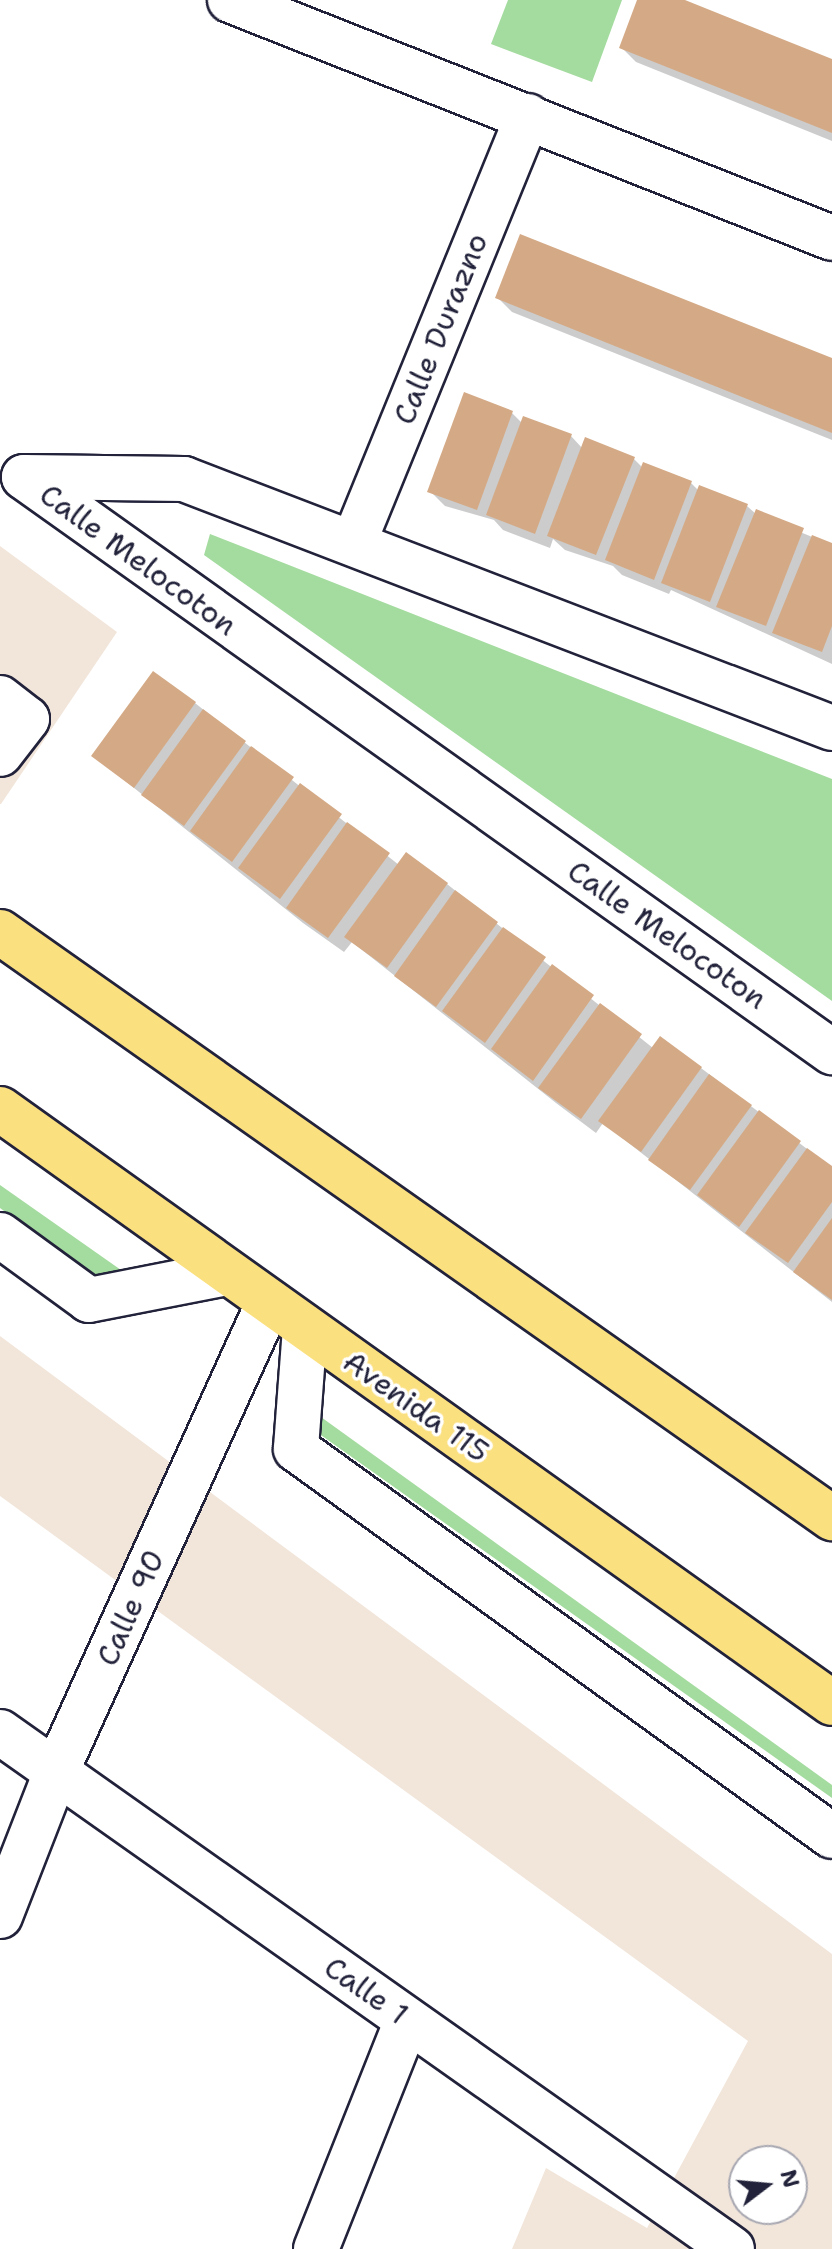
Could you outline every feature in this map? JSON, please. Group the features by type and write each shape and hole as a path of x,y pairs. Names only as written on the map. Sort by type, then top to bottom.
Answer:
{"main road":[{"path":"0,932 832,1518"},
{"name":"Avenida 115","path":"0,1109 832,1703"}],"street":[{"path":"230,0 832,238"},
{"name":"Calle Durazno","path":"354,542 528,116"},
{"name":"Calle Melocoton","path":"832,728 184,479 24,477 832,1052"},
{"path":"0,698 27,719 0,754"},
{"path":"0,1235 89,1300 227,1273"},
{"name":"Calle 90","path":"0,1916 56,1772 269,1302"},
{"path":"305,1328 296,1449 832,1836"},
{"name":"Calle 1","path":"0,1732 732,2249"},
{"path":"316,2249 407,2020"}],"shaded area":[{"path":"0,546 117,632 1,804 0,804"},
{"path":"0,1336 832,1954 832,2249 512,2249 546,2168 647,2228 748,2041 0,1496"}],"green space":[{"path":"508,0 622,0 592,82 491,44"},
{"path":"210,534 832,779 832,1001 204,555"},
{"path":"0,1185 121,1270 94,1277 0,1208"},
{"path":"314,1412 832,1785 832,1798 318,1433"}],"building":[{"path":"637,0 685,0 832,59 832,133 619,48"},
{"path":"520,234 832,358 832,433 495,298"},
{"path":"464,392 513,411 477,510 427,492"},
{"path":"523,416 572,434 535,534 486,515"},
{"path":"585,437 635,457 596,555 547,536"},
{"path":"643,462 692,481 654,580 605,560"},
{"path":"699,485 748,504 710,602 661,583"},
{"path":"756,509 804,528 766,626 716,607"},
{"path":"812,535 832,543 832,626 822,652 772,633"},
{"path":"153,671 196,702 134,788 91,756"},
{"path":"203,709 246,741 184,826 141,795"},
{"path":"251,746 294,777 232,862 190,831"},
{"path":"300,783 342,814 280,899 238,868"},
{"path":"347,822 390,853 328,938 286,908"},
{"path":"406,852 448,883 387,968 344,937"},
{"path":"455,890 498,922 436,1007 394,976"},
{"path":"503,927 546,957 485,1043 442,1011"},
{"path":"552,964 594,995 533,1081 491,1049"},
{"path":"600,1003 642,1034 581,1119 538,1088"},
{"path":"660,1036 702,1067 641,1152 598,1121"},
{"path":"709,1074 752,1105 690,1190 648,1160"},
{"path":"759,1110 801,1141 739,1227 697,1195"},
{"path":"807,1148 832,1166 832,1202 788,1263 745,1233"},
{"path":"832,1218 832,1300 793,1272"}]}
